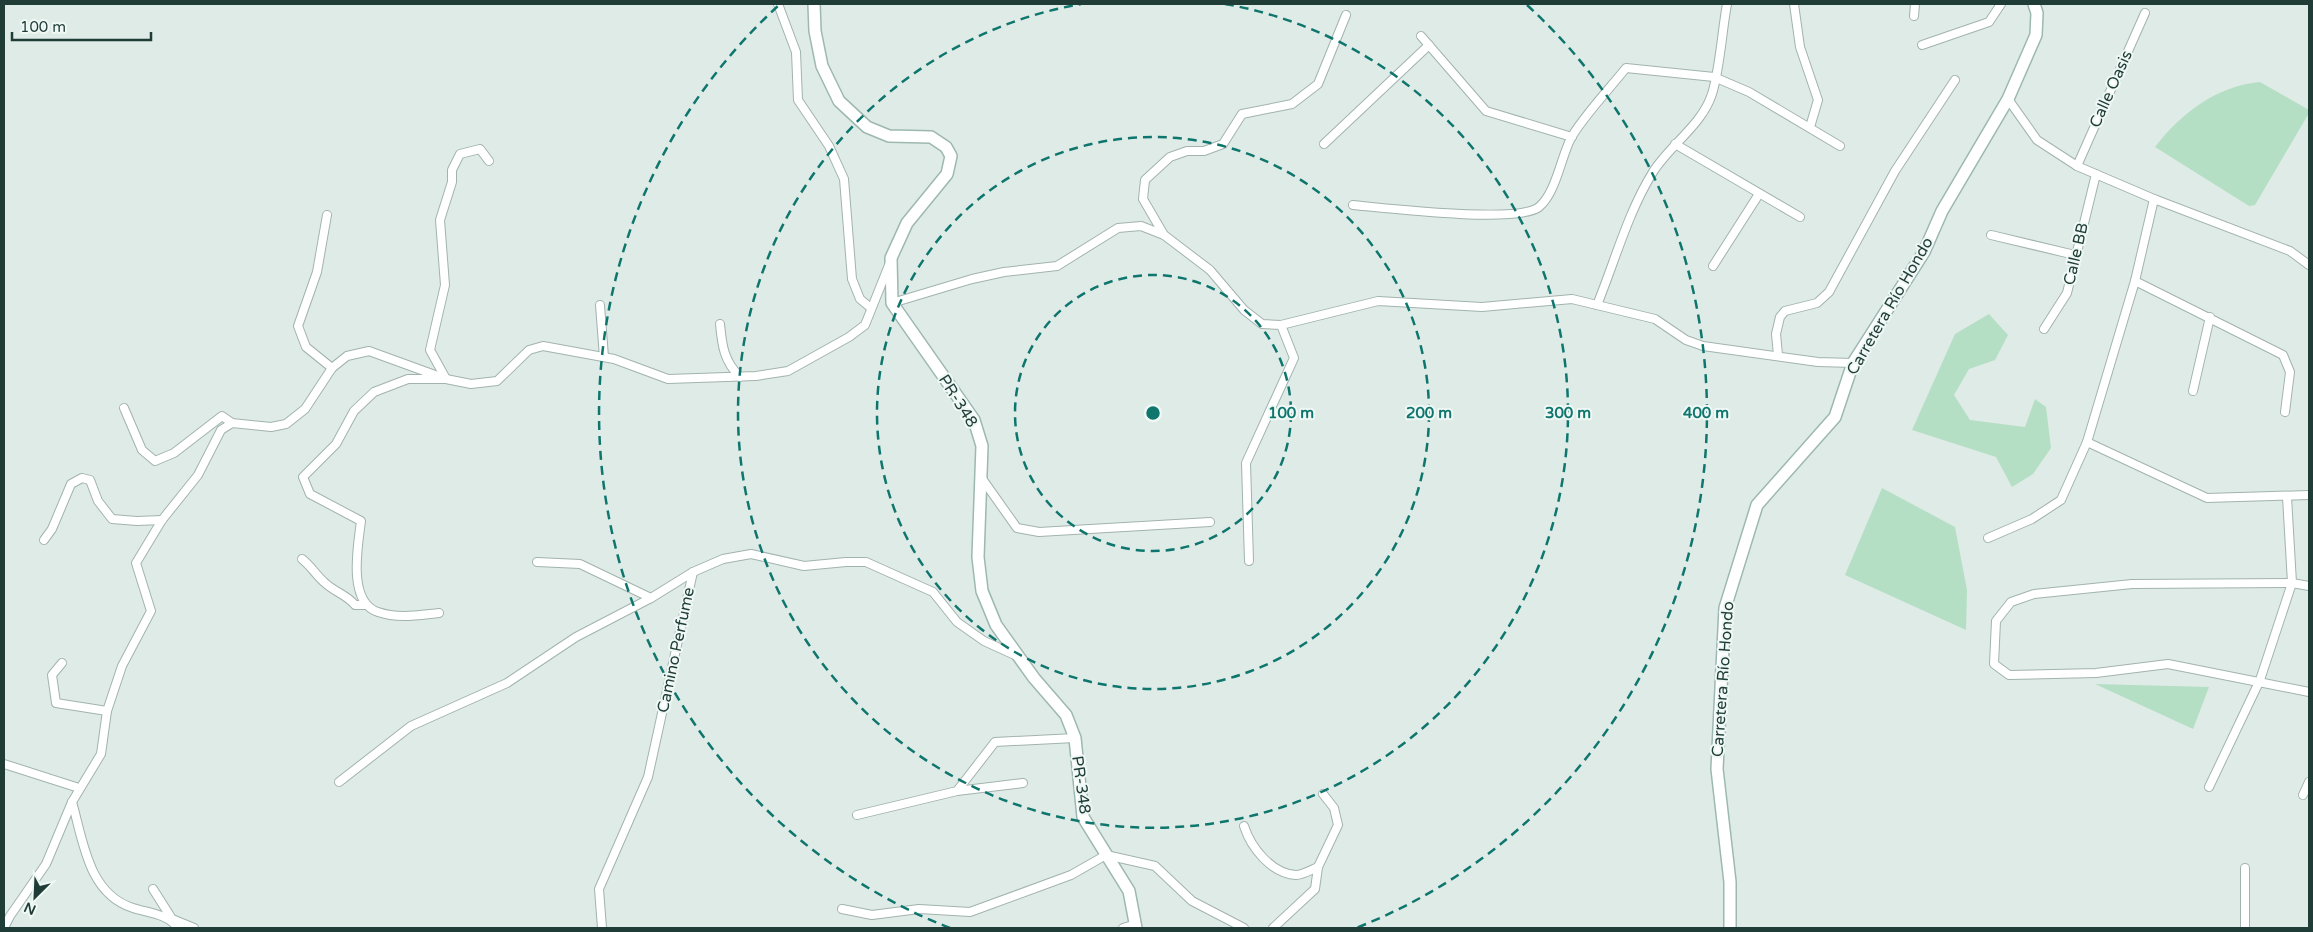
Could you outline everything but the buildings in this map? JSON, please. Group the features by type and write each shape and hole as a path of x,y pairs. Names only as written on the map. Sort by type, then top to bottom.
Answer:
{"street":[{"path":"778,4 796,52 798,100 829,146 844,179 852,280 860,299 871,308"},
{"path":"124,408 142,450 155,461 174,453 222,416 232,422 271,427 286,424 305,408 332,368 347,356 369,352 446,379 471,384 497,381 529,350 543,346 604,357 668,379 740,377 788,371 850,337 864,325 907,223 947,174 950,156 946,147 930,137 889,136 867,127 839,101 822,66 815,31 814,4"},
{"path":"1598,305 1640,197 1663,157 1701,116 1712,94 1727,4"},
{"path":"1794,4 1800,47 1818,100 1810,127"},
{"path":"1914,4 1914,16"},
{"path":"1922,45 1989,22 2001,4"},
{"name":"Carretera Río Hondo","path":"1730,928 1730,882 1717,769 1725,608 1757,505 1834,417 1853,364 1924,252 1942,211 2008,99 2036,35 2037,13 2034,4"},
{"name":"Calle Oasis","path":"2077,166 2145,13"},
{"path":"1164,234 1143,199 1145,180 1170,157 1186,151 1204,151 1222,144 1242,114 1292,104 1318,84 1346,15"},
{"path":"1421,36 1486,111 1572,137"},
{"path":"1324,144 1429,45"},
{"path":"1353,204 1462,215 1524,212 1538,208 1547,198 1572,137 1626,68 1714,77 1749,92 1840,146"},
{"path":"1778,355 1776,334 1780,317 1785,311 1817,303 1829,292 1895,171 1955,80"},
{"path":"2008,99 2037,140 2077,166 2154,199 2290,251 2309,265"},
{"path":"1675,144 1800,217"},
{"path":"446,379 430,350 445,285 440,220 452,182 452,170 460,154 480,150 488,161"},
{"name":"Calle BB","path":"2044,329 2067,293 2074,256 2096,174"},
{"path":"1713,266 1759,194"},
{"path":"1988,538 2032,519 2060,500 2087,442 2135,281 2154,199"},
{"path":"327,216 316,272 298,326 306,347 332,368"},
{"path":"891,258 892,303 972,279 1004,272 1057,266 1118,228 1141,226 1164,234 1210,270 1244,310 1262,324 1281,325 1378,301 1482,307 1572,299 1654,319 1686,340 1704,346 1818,362 1853,364"},
{"path":"1991,235 2074,256"},
{"path":"2135,281 2283,355 2290,372 2285,412"},
{"name":"PR-348","path":"892,303 974,420 982,446 983,480 978,557 982,591 996,625 1018,656 1066,715 1075,738 1083,817 1129,891 1136,926"},
{"path":"600,305 604,357"},
{"path":"2194,391 2210,317"},
{"path":"720,324 722,349 730,366 740,377"},
{"path":"1249,561 1246,463 1294,358 1281,325"},
{"path":"439,614 391,615 376,612 365,604 355,572 361,521 310,494 303,477 336,444 354,411 374,392 408,379 446,379"},
{"path":"4,928 10,916 46,864 79,788 101,754 107,711 122,666 151,611 136,563 162,520 198,476 221,430 232,422"},
{"path":"2087,442 2207,498 2309,495"},
{"path":"44,540 52,529 71,484 82,478 90,480 98,501 112,519 162,520"},
{"path":"983,480 1017,528 1039,532 1210,522"},
{"path":"2209,787 2260,680 2292,583 2287,497"},
{"name":"Camino Perfume","path":"602,928 600,889 648,777 692,572 723,559 750,554 804,566 866,562 933,592 956,622 984,641 1018,656"},
{"path":"302,559 313,568 324,582 349,597 355,605 365,604"},
{"path":"537,562 580,564 651,598"},
{"path":"546,562 546,571"},
{"path":"339,782 411,726 507,683 576,637 651,598 692,572"},
{"path":"2309,586 2292,583 2132,584 2034,594 2011,602 1996,620 1994,664 2009,675 2096,673 2168,664 2260,680 2309,692"},
{"path":"62,663 52,675 56,703 107,711"},
{"path":"958,792 995,742 1075,738"},
{"path":"4,764 79,788"},
{"path":"2303,795 2309,782"},
{"path":"857,815 958,792 1023,783"},
{"path":"1274,928 1315,889 1318,867 1338,825 1334,808 1323,794"},
{"path":"72,802 89,865 103,888 130,907 172,919 194,928"},
{"path":"1244,826 1252,843 1277,870 1297,875 1318,867"},
{"path":"842,909 872,915 919,909 970,912 1071,874 1106,855 1155,866 1192,901 1244,928"},
{"path":"2244,868 2245,928"},
{"path":"153,889 178,928"},
{"path":"1123,928 1136,926"}],"green space":[{"path":"2260,82 2309,110 2309,113 2255,205 2249,206 2155,147 2176,123 2201,103 2229,89"},
{"path":"1989,314 2008,335 1995,360 1969,369 1954,395 1970,420 2025,427 2035,399 2046,407 2051,448 2033,474 2012,487 1996,457 1912,430 1955,334"},
{"path":"1882,488 1955,527 1967,590 1966,630 1845,575"},
{"path":"2095,684 2209,687 2193,729"}]}
